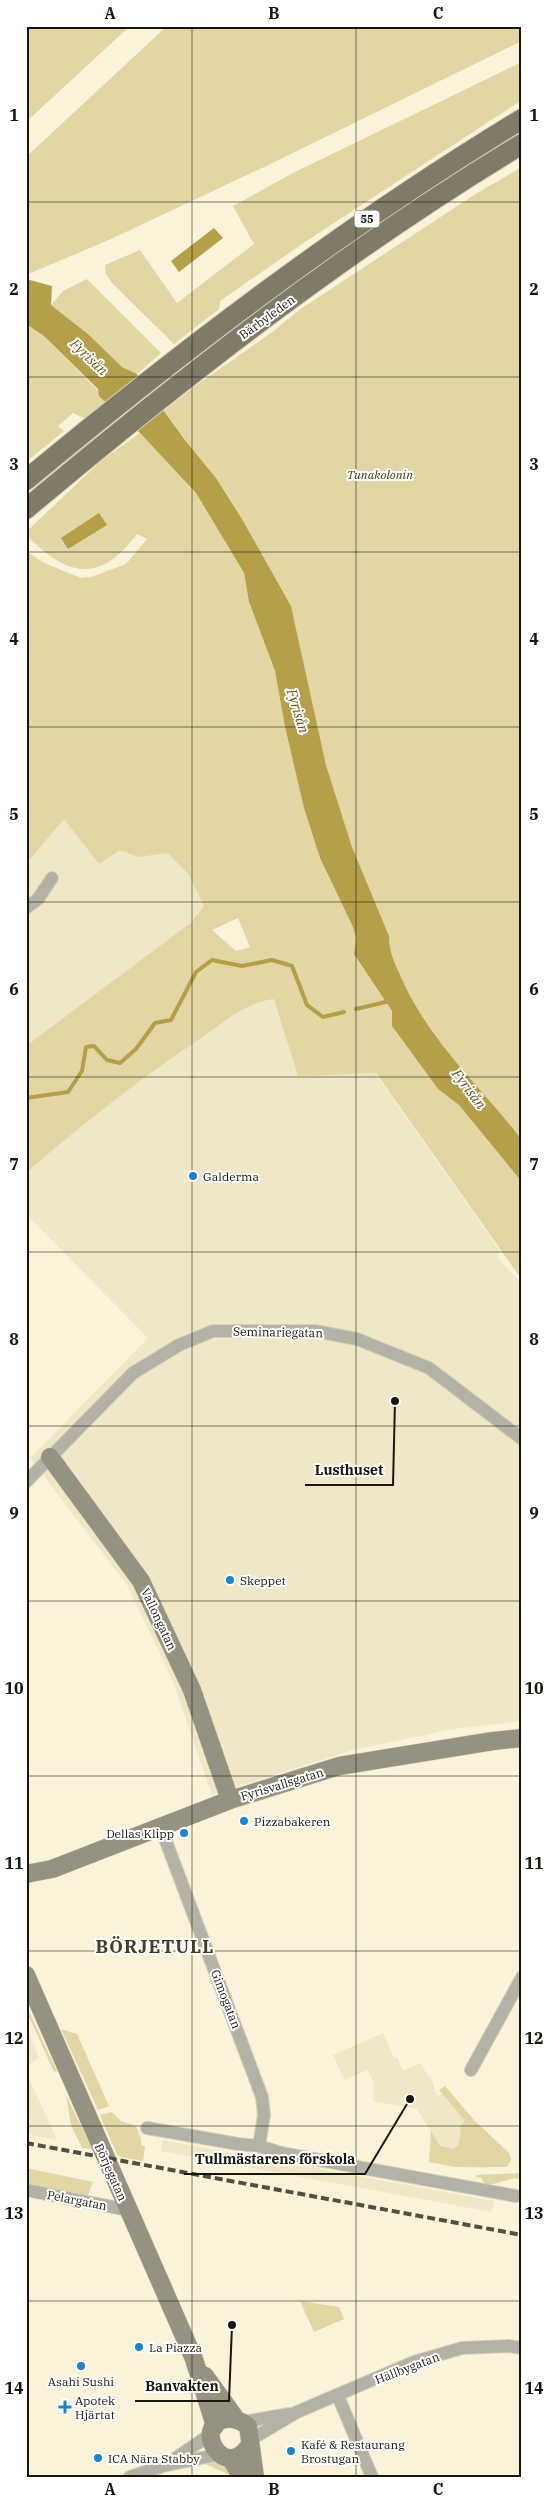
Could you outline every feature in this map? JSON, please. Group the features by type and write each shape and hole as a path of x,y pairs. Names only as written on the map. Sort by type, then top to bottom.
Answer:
{"main road":[{"name":"Bärbyleden","path":"26,480 218,327 361,222 522,119"},
{"name":"Bärbyleden","path":"26,509 231,343 374,240 522,144"}],"street":[{"path":"26,908 38,899 52,878"},
{"name":"Seminariegatan","path":"26,1482 134,1373 179,1345 213,1331 315,1331 357,1339 429,1368 522,1439"},
{"name":"Vallongatan","path":"50,1457 141,1581 192,1690 230,1800"},
{"name":"Fyrisvallsgatan","path":"26,1874 52,1869 230,1800 346,1765 522,1738"},
{"name":"Gimogatan","path":"161,1828 262,2097 264,2115 259,2146"},
{"name":"Fyrisvallsgatan","path":"26,1888 52,1869"},
{"path":"471,2070 522,1977"},
{"name":"Börjegatan","path":"27,1979 194,2359 213,2430 212,2446 225,2456 242,2477"},
{"path":"147,2128 259,2146 281,2153 516,2196"},
{"name":"Pelargatan","path":"26,2190 128,2210"},
{"name":"Hällbygatan","path":"239,2421 296,2412 338,2396 414,2362 462,2348 508,2346 522,2348"},
{"name":"Börjegatan","path":"194,2359 239,2421 250,2431 254,2477"},
{"path":"338,2396 372,2477"},
{"name":"Hällbygatan","path":"250,2443 296,2412"},
{"path":"164,2466 213,2430 220,2420 239,2421"},
{"path":"130,2477 164,2466 225,2456 239,2456 250,2443"}],"shaded area":[{"path":"127,766 221,901 26,1046 26,864 64,819"},
{"path":"274,999 375,1073 500,1251 497,1258 522,1283 522,1721 453,1729 353,1750 212,1795 172,1679 127,1585 30,1458 148,1338 26,1214 26,1173 86,1121 179,1052 247,1006 260,1000"},
{"path":"26,2027 39,2058 26,2066"},
{"path":"383,2033 394,2058 397,2057 403,2071 420,2063 434,2084 434,2091 438,2096 442,2094 485,2142 488,2168 455,2167 429,2162 431,2131 417,2109 373,2101 374,2084 368,2070 344,2080 333,2055"},
{"path":"26,2072 57,2140 26,2134"},
{"path":"163,2140 494,2201 492,2212 161,2151"}],"green space":[{"path":"26,26 130,26 26,122"},
{"path":"167,26 522,26 522,41 262,168 111,239 26,275 26,157"},
{"path":"522,62 522,100 305,242 220,301 219,309 174,344 112,283 106,274 105,265 140,250 177,303 254,244 233,206 295,172"},
{"name":"Tunakolonin","path":"522,167 522,1140 456,1063 413,1002 391,953 389,936 352,847 326,765 291,606 242,519 216,478 161,413 194,387 271,333 299,310 477,193"},
{"path":"87,279 161,353 137,374 122,367 88,334 51,305 63,291"},
{"path":"26,324 44,336 108,401 86,419 73,413 58,426 64,431 26,462"},
{"path":"140,433 196,493 244,573 249,602 275,671 285,727 304,808 320,858 353,927 356,938 354,954 392,1011 392,1026 438,1089 459,1105 522,1182 522,1280 376,1073 298,1076 274,999 254,1004 227,1019 112,1102 26,1173 26,1046 192,922 204,906 189,875 168,853 138,857 120,850 99,864 64,819 26,864 26,551 44,563 81,578 91,577 126,564 147,539 137,534 123,550 109,561 96,568 83,569 69,566 55,559 41,549 26,535 26,532 102,460","holes":["238,918 250,947 236,951 212,930"]},
{"path":"26,2005 57,2071 54,2072 26,2010"},
{"path":"61,2029 77,2034 109,2106 98,2110"},
{"path":"445,2086 474,2120 509,2153 511,2160 507,2167 455,2167 429,2162 431,2131 440,2146 453,2149 458,2146 461,2132 460,2126 465,2121 439,2090"},
{"path":"66,2095 92,2149 82,2148 71,2125"},
{"path":"112,2112 121,2121 136,2126 141,2139 141,2145 145,2147 143,2161 120,2157 117,2154 100,2115"},
{"path":"26,2168 93,2182 88,2195 26,2185"},
{"path":"522,2173 522,2179 517,2178 495,2184 485,2184 481,2178 476,2177 476,2175"},
{"path":"300,2301 339,2307 344,2319 314,2332"},
{"path":"215,2461 229,2468 232,2476 201,2462"}],"water":[{"path":"214,228 223,238 179,272 171,261"},
{"name":"Fyrisån","path":"26,279 52,286 51,305 88,334 122,367 137,374 184,439 216,478 242,519 291,606 326,765 352,847 389,936 391,953 395,963 413,1002 426,1023 522,1140 522,1182 459,1105 438,1089 392,1026 392,1011 354,954 356,938 353,927 320,858 304,808 285,727 275,671 249,602 244,573 196,493 140,433 99,396 98,389 44,336 26,324"},
{"path":"99,513 107,525 68,549 61,538"}],"waterway":[{"path":"26,1098 68,1092 82,1071 86,1047 94,1046 107,1060 120,1063 136,1049 155,1023 171,1020 196,972 212,960 242,966 272,960 292,966 307,1005 323,1017 344,1012"},
{"path":"356,1009 390,1001"}],"railway":[{"path":"26,2143 522,2235"}],"place":[{"name":"Galderma","path":"193,1176"},
{"name":"Lusthuset","path":"395,1401"},
{"name":"Skeppet","path":"230,1580"},
{"name":"Pizzabakeren","path":"244,1821"},
{"name":"Dellas Klipp","path":"184,1833"},
{"name":"Tullmästarens förskola","path":"410,2099"},
{"name":"Banvakten","path":"232,2325"},
{"name":"La Piazza","path":"139,2347"},
{"name":"Asahi Sushi","path":"81,2366"},
{"name":"Apotek Hjärtat","path":"65,2407"},
{"name":"Kafé & Restaurang Brostugan","path":"291,2451"},
{"name":"ICA Nära Stabby","path":"98,2458"}],"district":[{"name":"BÖRJETULL","path":"155,1946"}]}
